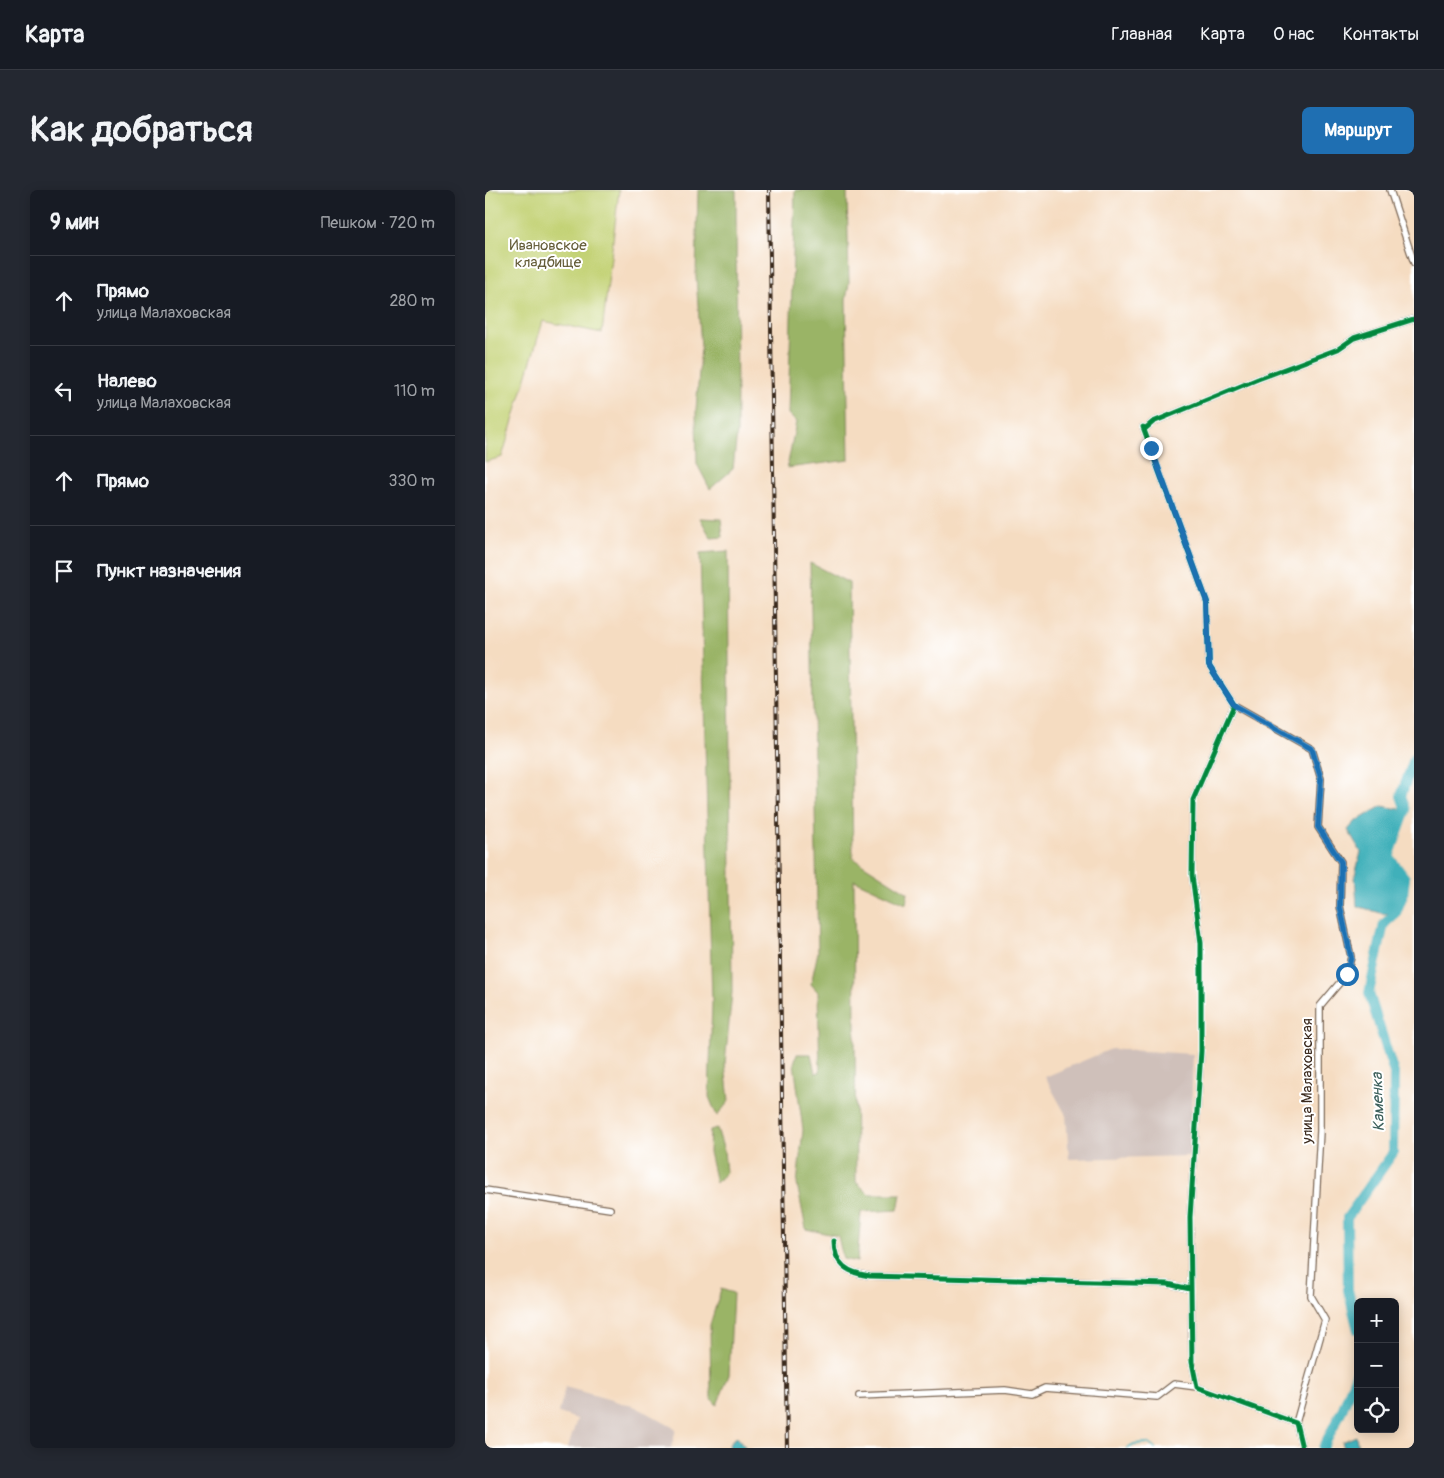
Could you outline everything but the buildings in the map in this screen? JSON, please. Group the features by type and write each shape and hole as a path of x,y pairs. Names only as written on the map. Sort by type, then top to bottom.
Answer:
{"street":[{"path":"1390,190 1414,263"},
{"path":"1197,1387 1192,1362 1190,1217 1201,1051 1201,943 1193,875 1193,800 1234,705 1209,666 1207,602 1143,427 1146,428 1153,422 1338,349 1353,338 1414,319"},
{"name":"улица Малаховская","path":"1234,705 1312,749 1321,779 1318,827 1341,862 1340,906 1351,957 1347,974 1320,1006 1320,1131 1311,1296 1325,1320 1296,1424"},
{"path":"485,1190 610,1209"},
{"path":"834,1240 834,1250 840,1263 854,1274 869,1276 1168,1284 1190,1288"},
{"path":"859,1396 1005,1390 1032,1394 1045,1388 1157,1397 1174,1384 1197,1387 1296,1424 1302,1448"}],"shaded area":[{"path":"1111,1049 1193,1054 1190,1156 1069,1159 1066,1115 1045,1077"},
{"path":"565,1387 636,1407 676,1429 671,1448 568,1448 577,1419 559,1413"}],"green space":[{"name":"Ивановское кладбище","path":"485,190 619,190 602,333 543,321 502,457 485,462"},
{"path":"698,190 736,190 737,432 733,469 710,489 697,464 696,410 701,347 696,277"},
{"path":"795,190 847,190 849,283 846,300 849,460 787,468 796,422 788,414"},
{"path":"700,518 721,519 723,537 711,538"},
{"path":"728,551 732,992 725,1064 729,1101 717,1116 709,1097 712,1002 700,553"},
{"path":"810,563 849,583 853,858 908,893 906,904 854,880 856,1182 869,1194 901,1194 898,1210 861,1212 857,1262 843,1259 838,1236 806,1229 797,1184 803,1130 794,1063 797,1054 811,1054 815,1073 820,1072 818,992 811,984 818,952"},
{"path":"717,1128 724,1151 726,1172 716,1183 709,1152 710,1130"},
{"path":"721,1289 733,1293 729,1375 717,1405 711,1398 710,1325"}],"water":[{"path":"1382,806 1406,810 1389,857 1405,878 1403,895 1396,913 1384,914 1357,906 1355,875 1361,852 1348,830 1355,822"},
{"path":"1356,1436 1358,1448 1344,1448 1342,1442"},
{"path":"737,1437 746,1448 728,1448 731,1441"}],"waterway":[{"name":"Каменка","path":"1354,1314 1348,1290 1347,1218 1393,1153 1394,1073 1369,993 1384,924 1396,913 1403,895 1405,878 1389,857 1406,810 1401,796 1414,759"},
{"name":"Каменка","path":"1323,1448 1343,1408 1354,1379"},
{"path":"1127,1448 1134,1444 1148,1443 1155,1448"}],"railway":[{"path":"769,190 787,1448"}],"cycle path":[{"path":"1302,1448 1296,1423 1197,1387 1192,1362 1190,1217 1201,1051 1201,943 1192,875 1193,800 1234,705 1209,666 1207,602 1143,427 1146,428 1153,422 1338,349 1354,338 1414,319"},
{"path":"834,1241 840,1262 849,1270 862,1275 1168,1284 1190,1289"}],"route":[{"path":"1151,448 1207,602 1209,666 1234,705 1312,749 1321,779 1318,827 1341,862 1340,906 1351,957 1347,974"}]}
